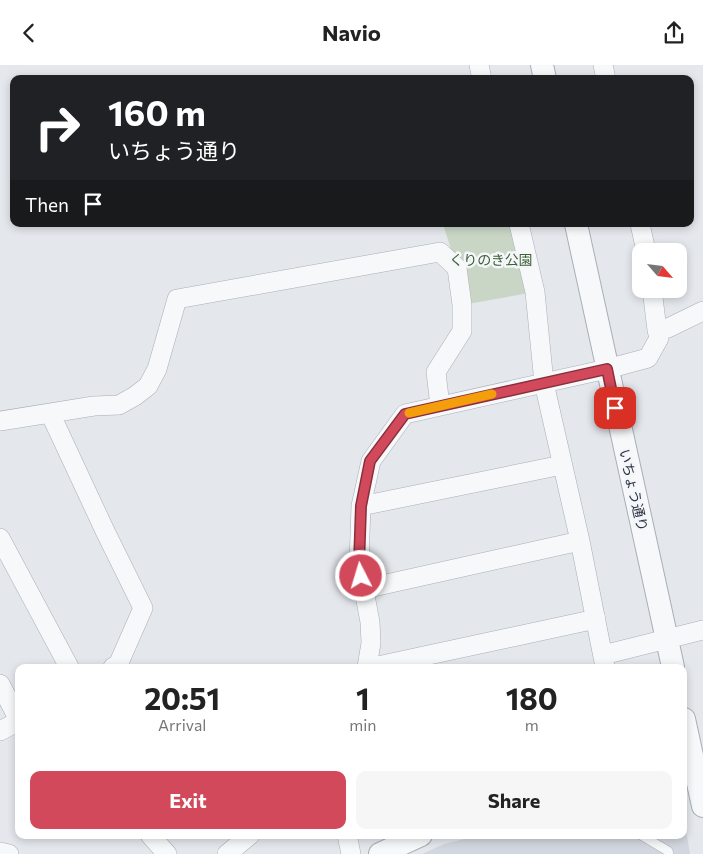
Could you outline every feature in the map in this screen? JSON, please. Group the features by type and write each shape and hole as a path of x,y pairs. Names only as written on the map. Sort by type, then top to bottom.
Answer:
{"street":[{"path":"520,227 535,292 544,383 580,541 604,661 667,639 703,630"},
{"name":"いちょう通り","path":"577,227 672,664"},
{"path":"641,227 644,243"},
{"path":"0,421 94,406 119,405 135,396 148,385 157,369 178,299 440,252 457,268 462,305 462,331 436,372 440,406"},
{"path":"368,664 371,643 370,621 359,564 361,506 370,461 405,414 607,369 648,358 659,338 653,298"},
{"path":"657,330 668,328 703,311"},
{"path":"50,413 143,608 118,664"},
{"path":"361,506 562,465"},
{"path":"0,538 67,664"},
{"path":"364,589 580,541"},
{"path":"387,664 596,619"},
{"path":"0,684 15,712"},
{"path":"0,731 15,722"},
{"path":"687,750 689,771 703,806"},
{"path":"154,839 167,854"},
{"path":"227,854 244,839"},
{"path":"348,839 351,854"},
{"path":"380,854 412,839"},
{"path":"0,852 9,854"}],"lane":[{"path":"647,839 668,851 669,854"}],"shaded area":[{"path":"687,836 690,854 422,854 444,844 465,839 687,839"}],"green space":[{"name":"くりのき公園","path":"444,227 520,227 535,292 462,305 457,268"}],"slow traffic":[{"path":"409,413 492,394"}],"route":[{"path":"361,576 359,564 361,506 370,461 405,414 607,369 615,408"}]}
